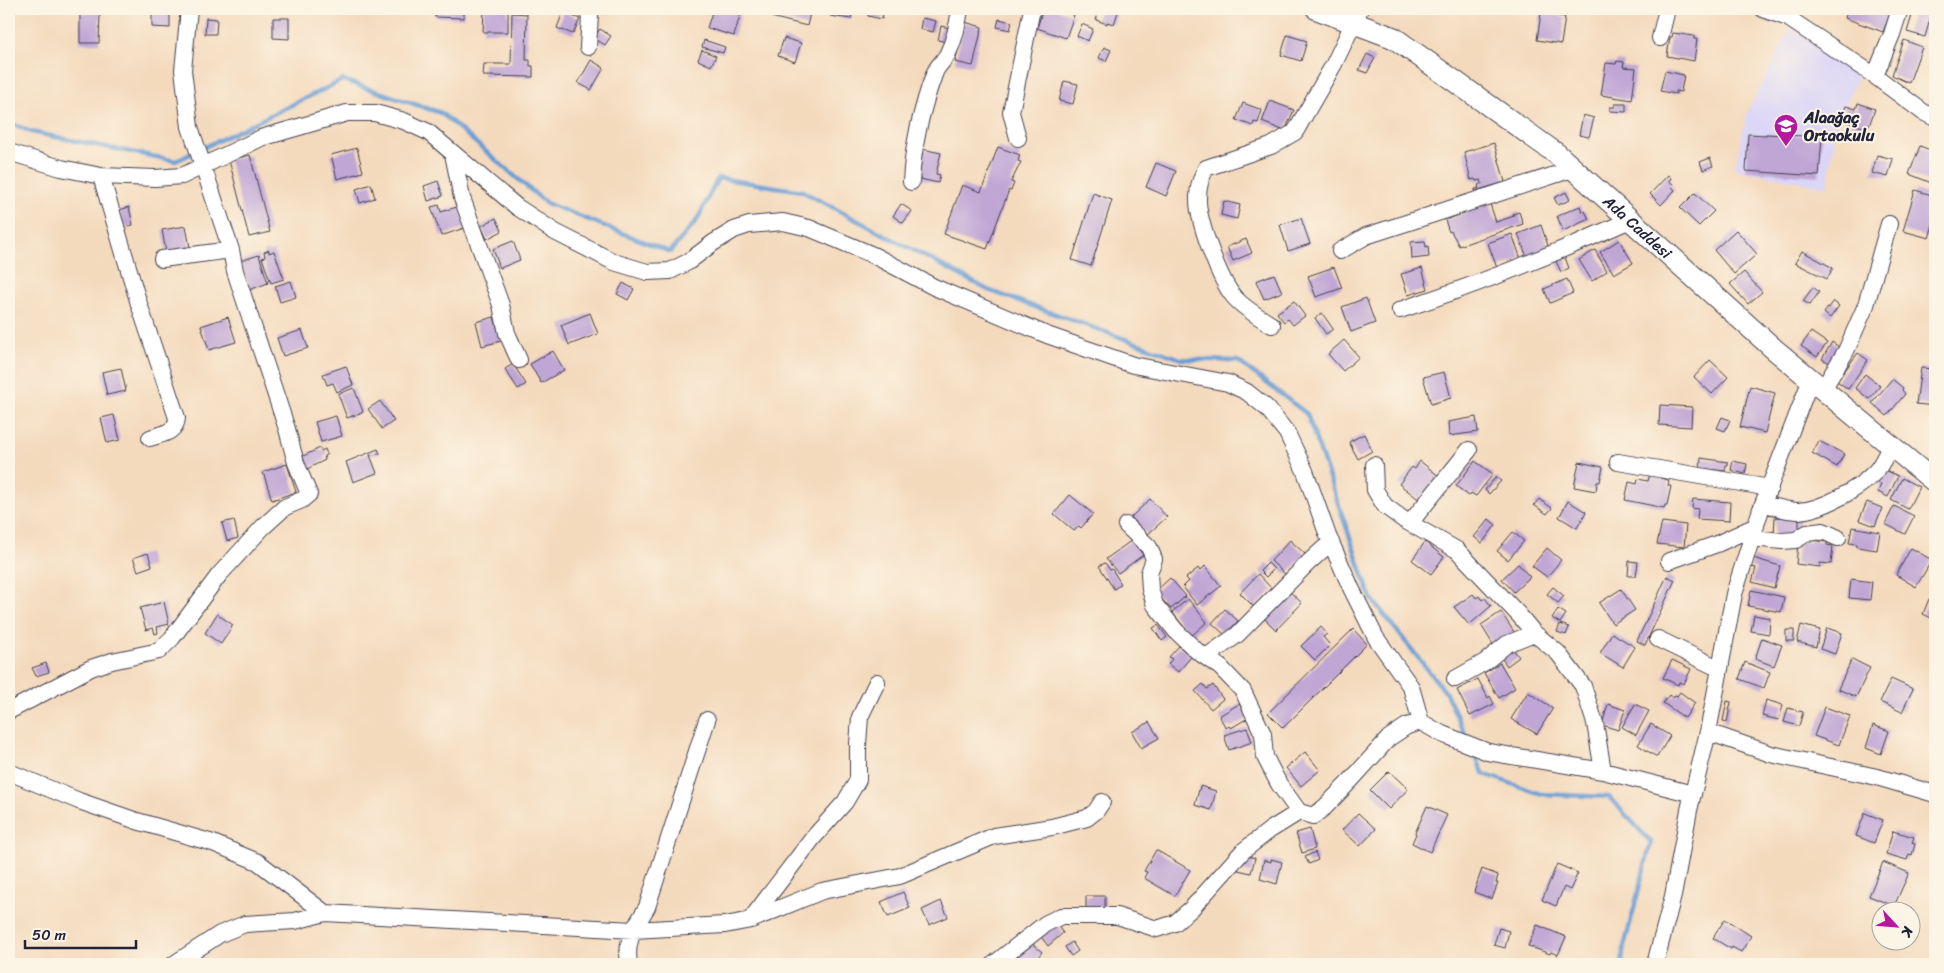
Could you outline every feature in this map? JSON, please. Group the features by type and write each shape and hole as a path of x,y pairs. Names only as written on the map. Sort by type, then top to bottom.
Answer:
{"main road":[{"name":"Ada Caddesi","path":"1317,9 1357,16 1394,38 1556,154 1767,342 1891,445 1933,474"}],"street":[{"path":"9,711 91,668 112,661 159,651 172,638 219,575 262,527 285,507 302,500 309,494 296,463 287,429 235,271 231,250 190,127 183,70 189,9"},
{"path":"585,9 590,16 588,47"},
{"path":"911,182 912,155 926,103 936,70 948,54 957,29 960,9"},
{"path":"1018,138 1011,112 1032,9"},
{"path":"1660,38 1667,9"},
{"path":"1763,9 1788,18 1875,76 1922,112 1935,118"},
{"path":"1875,76 1900,9"},
{"path":"1272,325 1256,316 1234,297 1221,275 1203,227 1198,199 1202,176 1206,168 1271,146 1295,132 1334,64 1357,16"},
{"path":"9,152 62,168 101,176 156,178 182,176 261,138 347,113 375,113 404,120 428,132 517,207 555,232 614,262 647,272 670,271 688,262 734,230 749,225 783,222 809,228 873,255 934,287 1046,336 1133,365 1182,373 1234,386 1247,392 1267,408 1287,432 1305,471 1331,542 1376,638 1411,687 1421,722 1442,734 1488,752 1603,771 1693,794"},
{"path":"453,154 462,198 501,304 507,333 519,360"},
{"path":"1340,251 1366,236 1573,169"},
{"path":"101,176 138,304 177,418 172,431 150,438"},
{"path":"1400,310 1461,290 1543,258 1630,220"},
{"path":"1655,964 1673,896 1693,794 1708,732 1734,594 1767,495 1817,384 1846,351 1866,305 1889,224"},
{"path":"162,259 231,250"},
{"path":"1618,462 1767,495 1778,508 1798,511 1826,503 1854,491 1876,471 1891,445"},
{"path":"1410,523 1470,450"},
{"path":"1374,465 1375,490 1385,506 1457,550 1534,633 1558,653 1583,686 1595,723 1603,771"},
{"path":"1126,525 1150,547 1154,559 1149,573 1150,589 1155,604 1176,631 1220,668 1243,691 1263,734 1265,757 1279,784 1299,812 1314,816 1353,778 1389,738 1407,726 1421,722"},
{"path":"1669,561 1754,532 1782,542 1796,540 1807,533 1823,531 1838,538"},
{"path":"1206,657 1237,635 1296,574 1331,542"},
{"path":"1455,679 1485,662 1507,644 1534,633"},
{"path":"1658,639 1720,669"},
{"path":"751,920 813,838 845,802 858,780 860,717 877,682"},
{"path":"630,964 627,949 633,930 647,907 707,720"},
{"path":"1708,732 1771,754 1877,777 1935,794"},
{"path":"9,772 88,804 137,821 213,843 258,862 325,913"},
{"path":"174,964 220,934 245,924 295,921 325,913 633,930 725,925 751,920 822,891 900,876 994,836 1052,827 1087,818 1096,811 1102,802"},
{"path":"994,964 1045,924 1061,916 1117,916 1157,929 1175,923 1192,908 1243,850 1299,812"}],"shaded area":[{"path":"1791,27 1858,77 1837,125 1827,187 1734,169 1747,113"}],"building":[{"path":"152,9 170,9 170,28 152,27"},
{"path":"436,9 464,9 464,18 435,17"},
{"path":"484,9 508,9 508,32 483,32"},
{"path":"713,9 742,9 734,36 707,28"},
{"path":"773,9 811,9 807,26 771,17"},
{"path":"831,9 853,9 851,19 830,16"},
{"path":"870,9 884,9 882,19 868,16"},
{"path":"1043,9 1055,9 1074,15 1066,38 1037,28"},
{"path":"1100,9 1119,9 1114,24 1107,22 1107,24 1096,20"},
{"path":"1848,9 1892,9 1883,32 1845,18"},
{"path":"1914,9 1933,9 1925,37 1907,32"},
{"path":"563,12 580,19 573,34 557,28"},
{"path":"80,13 100,13 99,43 80,43"},
{"path":"512,13 527,14 526,60 530,60 530,66 533,66 533,77 483,76 484,64 511,64"},
{"path":"1541,13 1565,17 1561,44 1537,40"},
{"path":"206,18 217,19 216,34 205,34"},
{"path":"273,18 289,18 289,39 273,38"},
{"path":"922,18 936,21 933,32 920,29"},
{"path":"999,19 1012,22 1010,30 997,27"},
{"path":"965,22 982,27 973,66 955,62"},
{"path":"1082,24 1093,29 1088,41 1077,36"},
{"path":"941,26 949,28 946,42 938,40"},
{"path":"600,29 611,36 605,45 594,38"},
{"path":"1673,33 1694,36 1694,39 1697,39 1694,61 1667,56 1670,37 1672,37"},
{"path":"1287,35 1307,41 1301,61 1281,55"},
{"path":"784,38 801,43 795,62 778,56"},
{"path":"704,40 725,47 723,53 702,47"},
{"path":"1904,40 1922,47 1909,83 1892,75"},
{"path":"1104,47 1111,50 1106,61 1099,58"},
{"path":"702,50 716,56 711,66 698,60"},
{"path":"1367,54 1375,58 1367,73 1359,70"},
{"path":"591,60 604,68 591,90 578,83"},
{"path":"1617,61 1624,62 1623,67 1636,68 1632,100 1601,95 1606,63 1616,64"},
{"path":"1665,71 1684,75 1681,92 1676,91 1676,94 1660,91"},
{"path":"1064,81 1078,84 1073,104 1059,101"},
{"path":"1270,101 1294,110 1285,131 1262,122"},
{"path":"1243,103 1262,110 1258,123 1254,122 1253,126 1236,120"},
{"path":"1858,103 1875,109 1869,126 1864,124 1863,127 1846,122 1847,118 1842,116 1846,106 1856,109"},
{"path":"1615,104 1626,104 1626,112 1610,111 1610,107 1615,107"},
{"path":"1583,115 1594,118 1589,137 1579,135"},
{"path":"1748,134 1822,137 1819,176 1746,171"},
{"path":"1494,143 1505,182 1475,191 1475,189 1479,188 1478,185 1482,184 1481,180 1471,180 1464,152"},
{"path":"1920,146 1933,151 1935,147 1934,184 1909,174"},
{"path":"998,147 1020,155 1018,161 1021,162 1011,182 1014,183 1011,191 1009,190 987,249 944,234 962,185 981,192"},
{"path":"357,148 363,172 337,179 331,155"},
{"path":"922,149 941,153 936,174 940,175 938,183 916,178"},
{"path":"250,155 270,232 249,237 229,160"},
{"path":"1877,155 1893,159 1888,177 1872,173"},
{"path":"1710,158 1713,166 1703,170 1700,162"},
{"path":"1156,163 1176,171 1166,196 1146,187"},
{"path":"1668,175 1671,178 1669,181 1673,184 1671,186 1675,190 1661,205 1650,194"},
{"path":"438,181 443,196 428,201 424,186"},
{"path":"371,184 375,198 360,203 356,189"},
{"path":"1915,190 1935,196 1935,218 1929,238 1903,231"},
{"path":"1566,192 1570,200 1558,205 1554,198"},
{"path":"1093,193 1112,200 1091,266 1072,260"},
{"path":"1695,193 1714,211 1699,226 1680,208"},
{"path":"1224,201 1240,205 1237,219 1221,215"},
{"path":"901,204 912,211 903,223 893,216"},
{"path":"1490,204 1496,222 1514,216 1513,214 1519,212 1523,224 1459,246 1451,231 1449,232 1445,220"},
{"path":"439,205 441,212 460,206 467,227 441,236 431,207"},
{"path":"1580,206 1582,212 1585,211 1589,219 1563,231 1557,216"},
{"path":"129,207 133,225 124,227 119,210"},
{"path":"496,218 502,231 487,239 481,226"},
{"path":"1301,218 1310,244 1288,251 1280,225"},
{"path":"1541,225 1549,249 1527,257 1518,234"},
{"path":"186,226 190,248 166,252 162,230"},
{"path":"1736,230 1757,254 1734,274 1714,250"},
{"path":"1512,234 1521,259 1497,268 1488,243"},
{"path":"1246,239 1252,253 1233,261 1227,247"},
{"path":"1619,240 1633,263 1614,274 1600,252"},
{"path":"513,241 520,260 500,268 493,249"},
{"path":"1425,241 1426,247 1428,246 1429,257 1412,259 1411,242"},
{"path":"269,250 269,253 274,251 284,279 271,283 262,258 265,257 264,252"},
{"path":"1595,250 1607,271 1592,281 1579,260"},
{"path":"1802,251 1833,268 1827,279 1795,263"},
{"path":"259,255 268,283 249,290 240,261"},
{"path":"1564,255 1569,268 1561,272 1555,259"},
{"path":"1334,267 1342,288 1316,297 1308,276"},
{"path":"1422,268 1428,289 1408,295 1401,274"},
{"path":"1744,272 1762,292 1748,304 1730,284"},
{"path":"1274,274 1282,292 1264,299 1256,281"},
{"path":"1567,279 1573,293 1550,303 1544,289"},
{"path":"291,281 296,297 280,302 275,286"},
{"path":"623,283 634,289 628,300 617,294"},
{"path":"1813,287 1819,292 1810,305 1803,301"},
{"path":"1366,298 1375,323 1351,332 1342,307"},
{"path":"1294,301 1305,316 1293,325 1288,319 1284,322 1277,313"},
{"path":"1833,301 1839,306 1830,318 1824,313"},
{"path":"590,313 598,334 569,345 561,325"},
{"path":"1322,313 1333,329 1326,334 1315,318"},
{"path":"228,317 236,342 209,350 201,326"},
{"path":"494,317 501,341 482,346 476,322"},
{"path":"302,330 308,348 283,356 277,338"},
{"path":"1811,332 1827,343 1817,357 1801,346"},
{"path":"1344,340 1359,357 1343,371 1328,354"},
{"path":"1832,342 1839,347 1830,363 1822,359"},
{"path":"553,351 564,370 541,383 530,364"},
{"path":"1858,353 1868,360 1848,389 1837,381"},
{"path":"1710,360 1728,377 1712,394 1694,377"},
{"path":"513,364 526,384 518,389 505,369"},
{"path":"346,366 353,385 337,392 333,383 327,385 323,374"},
{"path":"121,368 126,391 107,395 102,372"},
{"path":"1921,368 1935,369 1935,406 1916,404"},
{"path":"1444,372 1451,398 1431,404 1423,377"},
{"path":"1865,374 1880,386 1869,399 1855,388"},
{"path":"1892,379 1903,388 1902,390 1905,394 1887,416 1872,403"},
{"path":"1750,386 1775,393 1765,433 1740,427"},
{"path":"354,388 363,412 347,418 338,394"},
{"path":"380,401 394,421 382,429 368,409"},
{"path":"1660,405 1692,407 1691,427 1659,425"},
{"path":"114,415 120,440 107,443 101,418"},
{"path":"336,416 342,436 321,442 315,422"},
{"path":"1476,417 1478,432 1449,436 1448,422"},
{"path":"1722,417 1730,420 1725,431 1717,428"},
{"path":"1364,434 1372,451 1358,459 1349,442"},
{"path":"1819,441 1844,454 1837,467 1812,453"},
{"path":"320,448 321,451 325,449 327,454 324,456 325,460 307,469 301,457"},
{"path":"378,449 380,454 370,455 377,473 353,482 346,462"},
{"path":"1701,458 1728,462 1728,465 1726,465 1725,471 1700,468"},
{"path":"1420,461 1440,477 1421,501 1399,484 1412,467 1415,469"},
{"path":"1475,461 1493,474 1476,496 1471,493 1469,496 1456,486"},
{"path":"1733,461 1747,464 1745,474 1731,470"},
{"path":"1579,462 1603,467 1600,482 1597,482 1596,491 1574,487"},
{"path":"287,464 296,492 272,500 263,472"},
{"path":"1881,468 1898,476 1888,497 1878,492 1881,484 1875,481"},
{"path":"1650,474 1669,480 1668,486 1671,486 1667,505 1664,508 1625,500 1629,482 1637,484 1638,479 1648,481"},
{"path":"1496,477 1501,481 1489,494 1485,490"},
{"path":"1902,478 1919,487 1908,509 1891,500"},
{"path":"1070,495 1093,514 1081,528 1079,526 1074,531 1054,514"},
{"path":"1150,499 1167,517 1147,535 1131,517"},
{"path":"1539,499 1552,508 1547,514 1534,505"},
{"path":"1693,499 1730,502 1729,521 1697,519 1698,509 1692,508"},
{"path":"1568,501 1586,512 1577,528 1559,517"},
{"path":"1867,502 1882,508 1875,526 1859,520"},
{"path":"1894,506 1914,516 1905,534 1885,524"},
{"path":"1775,517 1799,518 1799,535 1774,534"},
{"path":"1489,519 1496,525 1482,543 1474,537"},
{"path":"234,520 238,538 227,541 222,523"},
{"path":"1662,522 1686,525 1684,547 1657,544"},
{"path":"1852,527 1880,532 1877,550 1857,547 1857,544 1849,543"},
{"path":"1513,532 1524,541 1508,560 1497,551"},
{"path":"1132,540 1143,555 1118,573 1106,559"},
{"path":"1290,540 1305,554 1286,575 1271,561"},
{"path":"1811,540 1827,542 1827,545 1833,546 1831,564 1820,563 1820,567 1796,564 1798,544 1811,542"},
{"path":"1425,542 1444,557 1431,574 1412,560"},
{"path":"1547,548 1561,560 1547,577 1532,566"},
{"path":"1911,548 1932,560 1916,587 1896,575"},
{"path":"148,553 152,566 138,571 133,558"},
{"path":"1753,558 1780,566 1774,588 1752,582 1756,568 1751,567"},
{"path":"1629,561 1638,562 1636,576 1628,576"},
{"path":"1105,563 1110,570 1112,569 1121,584 1114,589 1099,566"},
{"path":"1268,563 1274,569 1266,577 1260,571"},
{"path":"1518,564 1530,577 1514,592 1502,579"},
{"path":"1205,566 1221,586 1197,605 1183,587 1189,581 1186,578 1198,568 1200,571"},
{"path":"1258,574 1273,590 1254,607 1240,593"},
{"path":"1667,576 1675,580 1645,645 1637,641"},
{"path":"1170,578 1186,596 1171,609 1155,592"},
{"path":"1851,579 1872,582 1870,600 1849,598"},
{"path":"1553,587 1564,596 1558,603 1547,594"},
{"path":"1621,589 1635,610 1613,624 1599,603"},
{"path":"1288,590 1302,603 1276,630 1262,616"},
{"path":"1751,590 1784,597 1781,612 1748,606"},
{"path":"1473,594 1476,598 1479,596 1482,600 1485,598 1491,606 1469,625 1454,607"},
{"path":"1188,599 1207,622 1191,636 1172,612"},
{"path":"1929,599 1935,602 1935,620 1923,614"},
{"path":"164,602 169,624 157,627 158,633 155,634 153,628 146,630 140,608"},
{"path":"1225,609 1238,621 1225,635 1212,623"},
{"path":"1558,609 1566,614 1560,623 1552,618"},
{"path":"1501,612 1514,632 1494,646 1481,625"},
{"path":"217,614 233,625 221,644 205,633"},
{"path":"1754,615 1770,618 1769,634 1751,631"},
{"path":"1560,624 1569,627 1566,635 1557,632"},
{"path":"1158,625 1167,637 1162,641 1153,628"},
{"path":"1801,625 1820,630 1816,647 1797,642"},
{"path":"1321,627 1327,634 1323,637 1330,645 1315,660 1301,646"},
{"path":"1827,628 1842,633 1835,654 1820,649"},
{"path":"1353,629 1367,644 1283,728 1268,713"},
{"path":"1786,630 1794,630 1794,641 1786,641"},
{"path":"1612,633 1635,647 1623,667 1600,653"},
{"path":"1762,638 1782,645 1774,666 1755,659"},
{"path":"1179,646 1191,657 1178,672 1168,664 1172,659 1169,657"},
{"path":"1513,649 1519,657 1507,666 1501,657"},
{"path":"1852,659 1870,668 1856,697 1838,689"},
{"path":"1672,660 1691,669 1684,684 1679,682 1678,685 1663,678"},
{"path":"1745,662 1770,672 1764,688 1739,679"},
{"path":"46,663 49,672 36,676 32,668"},
{"path":"1500,663 1515,688 1499,698 1484,673"},
{"path":"1478,679 1488,698 1490,696 1494,704 1470,716 1457,690"},
{"path":"1891,679 1913,689 1902,712 1880,702"},
{"path":"1203,684 1207,689 1213,685 1223,699 1211,709 1195,691"},
{"path":"1528,692 1553,708 1537,734 1511,719"},
{"path":"1680,692 1695,703 1685,718 1663,703 1669,695 1673,698"},
{"path":"1766,700 1783,705 1779,720 1762,716"},
{"path":"1727,701 1731,702 1727,722 1723,721"},
{"path":"1239,704 1248,718 1231,728 1229,726 1226,728 1219,716"},
{"path":"1608,704 1625,710 1618,730 1602,725"},
{"path":"1635,704 1649,711 1636,735 1622,727"},
{"path":"1825,707 1850,716 1839,745 1814,736"},
{"path":"1788,708 1803,712 1799,726 1784,722"},
{"path":"1149,722 1159,738 1141,748 1132,732"},
{"path":"1651,724 1670,736 1657,757 1638,745"},
{"path":"1873,725 1889,731 1881,754 1866,748"},
{"path":"1247,728 1252,742 1229,750 1224,735"},
{"path":"1305,752 1320,770 1301,786 1286,768"},
{"path":"1389,771 1408,789 1389,809 1370,790"},
{"path":"1200,786 1216,791 1211,810 1195,805"},
{"path":"1427,806 1447,815 1430,852 1412,843"},
{"path":"1358,813 1376,829 1360,846 1342,830"},
{"path":"1865,813 1883,820 1874,843 1856,836"},
{"path":"1310,829 1315,849 1302,853 1296,833"},
{"path":"1893,831 1914,837 1912,843 1915,844 1912,855 1909,854 1907,860 1886,854"},
{"path":"1156,850 1190,870 1175,896 1144,878 1147,872 1144,871"},
{"path":"1315,852 1318,860 1309,864 1305,857"},
{"path":"1242,855 1255,858 1251,873 1238,870"},
{"path":"1271,859 1282,862 1277,884 1260,879 1264,860 1271,862"},
{"path":"1883,862 1909,873 1897,900 1879,900 1869,896"},
{"path":"1557,864 1578,873 1570,890 1564,887 1556,906 1542,900"},
{"path":"1482,869 1498,875 1496,883 1498,883 1492,899 1474,892"},
{"path":"903,892 910,908 888,917 881,902"},
{"path":"1086,896 1105,896 1105,908 1086,908"},
{"path":"941,901 948,917 929,925 922,910"},
{"path":"1725,919 1751,936 1741,952 1732,947 1731,949 1713,938"},
{"path":"1054,921 1063,933 1048,946 1039,934"},
{"path":"1537,925 1566,937 1558,955 1528,946"},
{"path":"1499,928 1509,931 1505,948 1494,945"},
{"path":"1029,941 1042,952 1032,964 1026,964 1017,956"},
{"path":"1072,942 1078,951 1071,956 1065,947"}],"waterway":[{"path":"9,122 31,132 176,161 343,80 441,113 546,203 670,252 697,220 718,178 802,191 988,290 1181,359 1238,361 1307,414 1371,598 1446,693 1467,738"},
{"path":"1473,752 1484,774 1541,794 1609,797 1651,842 1623,951 1622,964"}],"place":[{"name":"Alaağaç Ortaokulu","path":"1786,147"}]}
